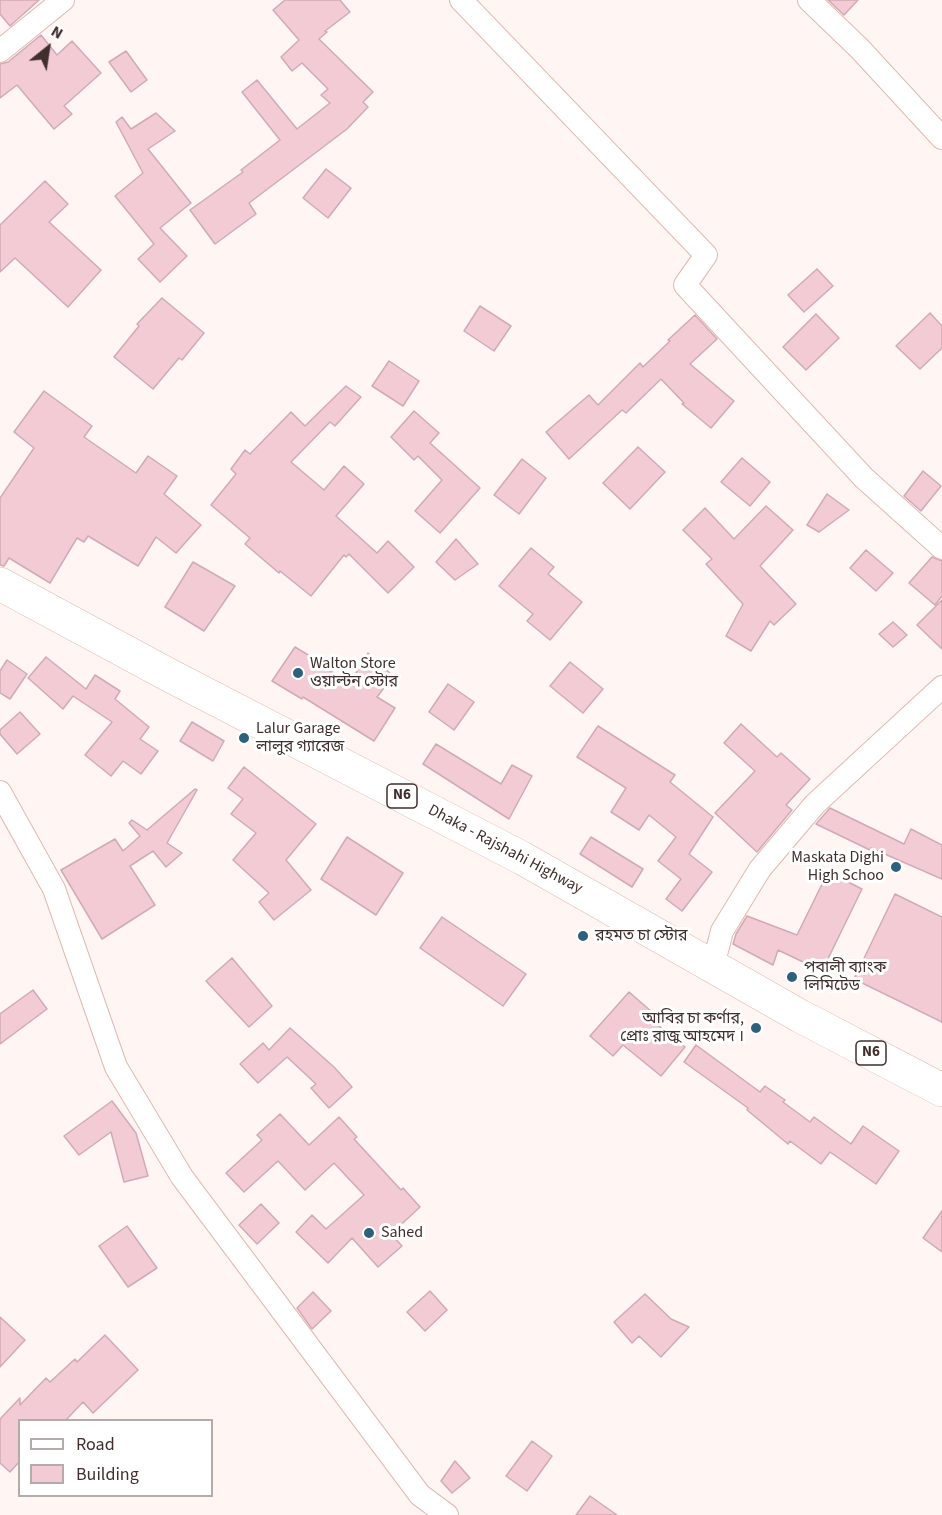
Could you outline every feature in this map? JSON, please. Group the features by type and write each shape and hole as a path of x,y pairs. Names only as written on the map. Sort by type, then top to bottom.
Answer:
{"highway":[{"name":"Dhaka - Rajshahi Highway","path":"0,584 167,674 522,858 801,1016 942,1090"}],"street":[{"path":"0,51 63,0"},
{"path":"461,0 706,255 685,285 864,478 942,548"},
{"path":"809,0 860,50 942,138"},
{"path":"713,966 722,931 760,869 814,804 942,687"},
{"path":"0,792 54,889 116,1067 182,1177 420,1495 447,1515"}],"building":[{"path":"0,0 39,0 10,26 0,14"},
{"path":"285,0 340,0 350,12 325,31 327,32 319,39 373,92 363,102 368,107 347,129 249,203 256,214 215,244 190,210 243,172 241,170 280,140 242,92 257,80 297,129 330,103 321,95 328,89 302,63 292,71 281,57 299,40 273,10"},
{"path":"828,0 858,0 844,15"},
{"path":"41,35 57,55 72,41 101,73 64,106 72,114 54,129 17,85 0,98 0,64 8,62"},
{"path":"126,51 147,80 131,92 109,62"},
{"path":"156,113 175,131 148,149 191,203 160,228 187,256 160,282 138,259 154,244 115,196 143,173 116,122 122,117 131,129"},
{"path":"326,169 351,188 328,218 303,198"},
{"path":"45,181 68,204 49,222 101,270 68,307 15,258 0,272 0,225"},
{"path":"817,269 833,286 804,312 788,295"},
{"path":"162,298 204,333 182,360 179,358 153,389 114,357 139,326 137,324"},
{"path":"480,306 511,326 494,351 464,331"},
{"path":"930,313 942,326 942,348 920,369 896,346"},
{"path":"816,314 839,338 806,370 783,347"},
{"path":"695,315 717,339 690,364 734,401 711,428 682,404 684,403 661,379 626,413 622,410 569,459 546,432 589,395 598,405 640,363 643,367"},
{"path":"389,361 419,381 403,406 372,386"},
{"path":"346,386 361,397 335,426 330,422 291,462 324,490 344,466 364,484 336,516 377,553 388,541 414,567 388,593 349,554 346,557 344,555 311,596 245,544 250,538 211,505 236,474 231,469 245,450 250,454 291,412 305,426"},
{"path":"44,391 92,426 84,437 136,473 148,456 177,476 164,494 201,525 176,553 156,537 138,566 88,536 84,542 77,538 50,583 9,558 4,566 0,565 0,498 34,448 14,432"},
{"path":"414,411 439,433 430,443 480,488 440,533 415,511 442,480 418,456 414,460 391,437"},
{"path":"638,447 665,472 630,509 603,483"},
{"path":"742,458 770,482 750,506 721,482"},
{"path":"522,459 546,478 519,514 494,495"},
{"path":"923,471 941,486 921,511 904,496"},
{"path":"827,494 849,510 819,532 807,525"},
{"path":"766,506 793,530 760,566 796,604 774,625 770,621 751,651 726,636 743,604 706,564 712,559 683,530 705,508 734,539"},
{"path":"456,539 478,564 455,580 436,562"},
{"path":"531,548 554,567 548,574 582,602 550,640 527,621 533,614 499,586"},
{"path":"866,550 893,573 876,591 850,568"},
{"path":"932,557 942,561 942,596 935,605 909,583"},
{"path":"193,562 235,586 204,631 165,607"},
{"path":"942,600 942,649 917,625"},
{"path":"893,622 907,635 893,647 879,634"},
{"path":"295,647 350,683 368,653 393,676 377,697 395,708 374,741 303,697 302,699 272,681"},
{"path":"46,657 86,689 95,675 120,691 115,699 149,727 140,739 158,751 141,774 123,761 111,776 85,755 112,722 73,696 63,709 28,678"},
{"path":"7,660 27,674 10,699 0,693 0,671"},
{"path":"570,662 603,689 583,713 550,686"},
{"path":"448,684 474,702 454,730 429,712"},
{"path":"20,712 40,734 17,754 0,734 0,730"},
{"path":"192,722 224,741 213,761 180,741"},
{"path":"741,724 777,757 781,753 810,779 786,805 792,810 757,852 715,813 755,771 724,743"},
{"path":"598,726 675,775 670,782 713,817 689,854 712,872 682,911 666,899 681,879 658,861 676,837 649,815 639,830 611,812 626,788 577,757"},
{"path":"436,744 501,784 512,765 532,776 509,819 423,764"},
{"path":"244,767 316,824 286,860 311,890 274,920 259,902 269,893 233,860 256,833 231,814 243,799 228,788"},
{"path":"195,789 197,790 167,843 182,853 166,867 153,851 130,866 155,905 102,939 61,870 115,839 123,851 140,836 129,823 132,820 147,830"},
{"path":"830,808 904,844 911,829 942,845 942,879 871,848 870,850 816,824"},
{"path":"347,837 403,873 376,915 321,879"},
{"path":"591,837 643,869 632,887 580,854"},
{"path":"828,872 862,889 822,971 778,950 773,965 733,944 747,916 797,935"},
{"path":"895,894 942,917 942,1022 854,979"},
{"path":"442,917 526,974 503,1006 420,948"},
{"path":"232,958 272,1006 249,1027 206,981"},
{"path":"33,990 47,1009 0,1044 0,1014"},
{"path":"629,992 652,1012 648,1017 685,1047 661,1076 623,1045 613,1056 590,1036"},
{"path":"290,1028 334,1067 352,1087 329,1108 311,1088 316,1084 287,1057 258,1083 240,1064 263,1043 269,1050"},
{"path":"696,1045 760,1092 765,1086 810,1122 814,1117 851,1144 863,1126 899,1151 876,1184 830,1152 821,1164 790,1141 788,1144 747,1110 748,1108 684,1062"},
{"path":"112,1101 136,1133 148,1176 124,1182 111,1132 79,1155 64,1136"},
{"path":"280,1114 309,1145 339,1117 357,1137 354,1139 420,1207 391,1234 402,1246 378,1267 352,1238 328,1263 296,1232 312,1215 326,1229 364,1195 334,1163 305,1190 278,1161 244,1192 226,1173 262,1140 257,1135"},
{"path":"261,1204 279,1223 257,1244 239,1225"},
{"path":"942,1211 942,1252 923,1238"},
{"path":"127,1226 157,1268 128,1287 99,1246"},
{"path":"430,1291 447,1310 425,1331 407,1312"},
{"path":"313,1292 331,1311 312,1329 297,1308"},
{"path":"645,1294 671,1319 689,1327 661,1357 639,1336 632,1343 614,1322"},
{"path":"0,1317 25,1340 0,1367"},
{"path":"105,1335 138,1370 93,1413 83,1402 67,1419 18,1419 18,1463 10,1472 0,1463 0,1419 20,1398 20,1405 46,1378 50,1382 75,1359 77,1362"},
{"path":"532,1441 552,1456 527,1491 506,1476"},
{"path":"455,1461 470,1478 452,1493 441,1481"},
{"path":"590,1496 617,1515 576,1515"}],"place":[{"name":"Walton Store ওয়াল্টন স্টোর","path":"298,673"},
{"name":"Lalur Garage লালুর গ্যারেজ","path":"244,738"},
{"name":"Maskata Dighi High Schoo","path":"896,867"},
{"name":"রহমত চা স্টোর","path":"583,936"},
{"name":"পূবালী ব্যাংক লিমিটেড","path":"792,977"},
{"name":"আবির চা কর্ণার, প্রোঃ রাজু আহমেদ ।","path":"756,1028"},
{"name":"Sahed","path":"369,1233"}]}
